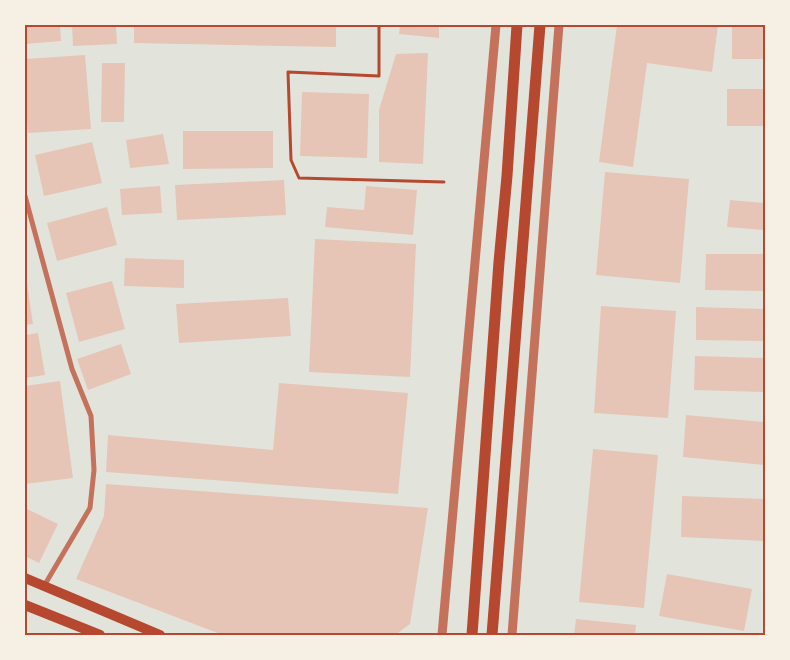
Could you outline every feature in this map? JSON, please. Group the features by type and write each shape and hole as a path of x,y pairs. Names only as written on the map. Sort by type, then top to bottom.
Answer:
{"main road":[{"path":"472,635 517,25"},
{"path":"492,635 540,25"},
{"path":"25,578 160,635"},
{"path":"25,605 100,635"}],"street":[{"path":"442,635 496,25"},
{"path":"512,635 559,25"},
{"path":"25,196 72,370 91,416 92,425 94,470 90,508 44,586"}],"path":[{"path":"379,25 379,76 288,72 291,160 299,178 444,182"}],"shaded area":[{"path":"25,25 765,25 765,635 25,635"}],"building":[{"path":"25,25 60,25 61,41 25,44"},
{"path":"72,25 116,25 117,44 73,46"},
{"path":"134,25 336,25 336,47 134,43"},
{"path":"400,25 439,25 439,38 399,34"},
{"path":"617,25 718,25 712,72 647,63 633,167 599,162"},
{"path":"732,25 765,25 765,59 732,59"},
{"path":"428,53 423,164 379,162 379,110 396,54"},
{"path":"85,55 91,129 28,133 25,59"},
{"path":"102,63 125,63 124,122 101,122"},
{"path":"727,89 765,89 765,126 727,126"},
{"path":"302,92 369,94 367,158 300,156"},
{"path":"183,131 273,131 273,168 183,169"},
{"path":"163,134 169,164 130,168 126,140"},
{"path":"92,142 102,183 44,196 35,155"},
{"path":"605,172 689,179 680,283 596,275"},
{"path":"284,180 286,215 177,220 175,185"},
{"path":"160,186 162,213 122,215 120,189"},
{"path":"366,186 417,190 413,235 325,227 327,207 364,210"},
{"path":"730,200 765,203 765,230 727,227"},
{"path":"107,207 117,245 57,261 47,223"},
{"path":"315,239 416,244 410,377 309,372"},
{"path":"706,254 765,254 765,291 705,290"},
{"path":"125,258 184,260 184,288 124,286"},
{"path":"25,276 33,324 25,325"},
{"path":"112,281 125,329 79,342 66,293"},
{"path":"288,298 291,336 179,343 176,304"},
{"path":"601,306 676,311 668,418 594,413"},
{"path":"696,307 765,309 765,341 696,340"},
{"path":"38,333 45,375 25,378 25,335"},
{"path":"121,344 131,374 88,390 77,359"},
{"path":"695,356 765,358 765,392 694,390"},
{"path":"60,381 73,478 25,484 25,386"},
{"path":"279,383 408,393 398,494 106,472 108,435 273,450"},
{"path":"686,415 765,422 765,465 683,457"},
{"path":"593,449 658,455 644,608 579,602"},
{"path":"106,484 428,508 410,624 395,635 223,635 76,579 104,516"},
{"path":"682,496 765,499 765,541 681,537"},
{"path":"25,508 58,524 39,563 25,556"},
{"path":"667,574 752,589 744,631 659,616"},
{"path":"576,619 636,625 635,635 574,635"}]}
